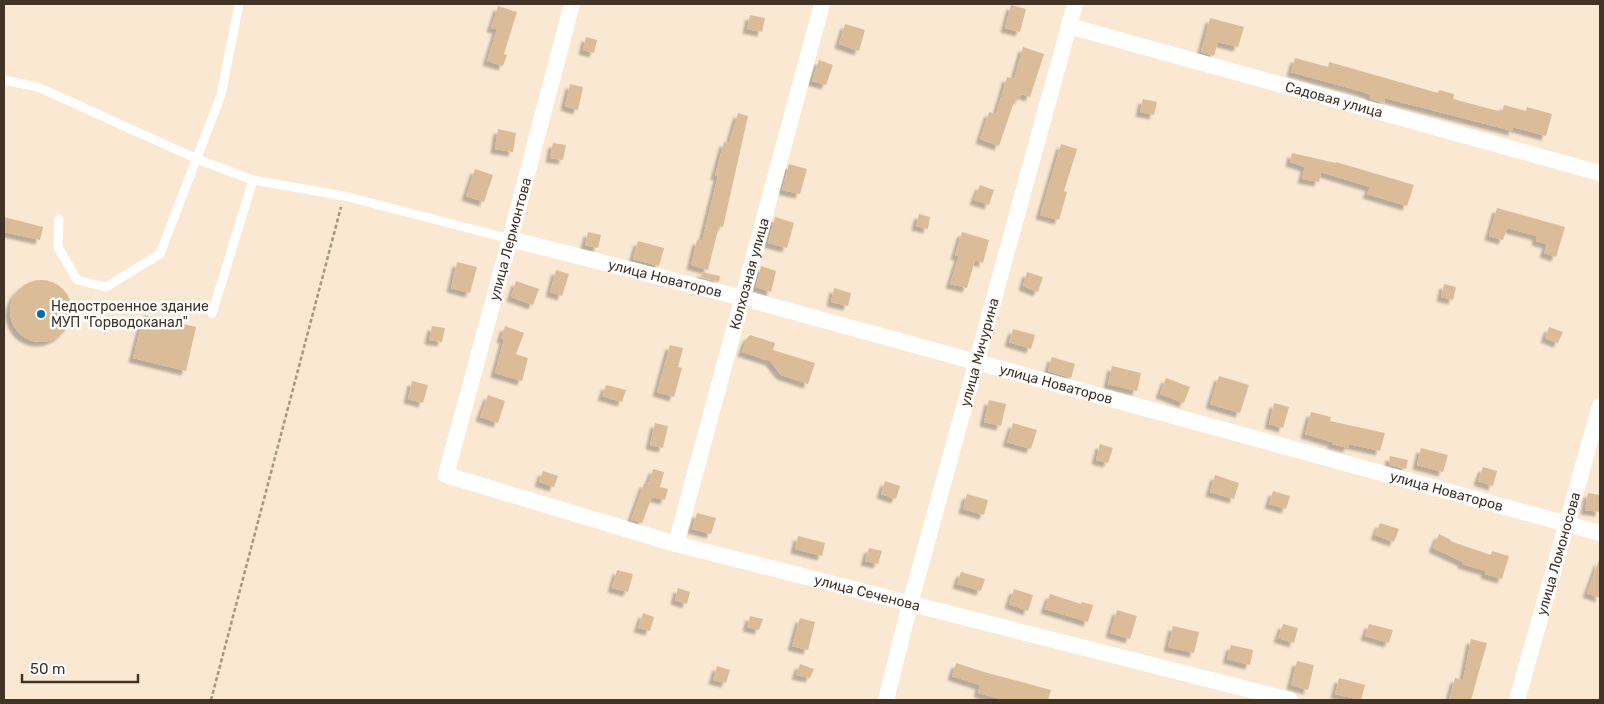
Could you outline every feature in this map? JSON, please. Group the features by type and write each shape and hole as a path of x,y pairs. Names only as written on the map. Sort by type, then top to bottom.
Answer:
{"street":[{"name":"улица Лермонтова","path":"446,475 572,4"},
{"name":"Колхозная улица","path":"676,544 822,4"},
{"name":"улица Мичурина","path":"886,700 910,604 1075,4"},
{"name":"Садовая улица","path":"1069,26 1600,173"},
{"name":"улица Новаторов","path":"510,239 743,298 1600,533"},
{"name":"улица Ломоносова","path":"1517,700 1600,406"},
{"name":"улица Сеченова","path":"446,475 676,544 1290,700"}],"lane":[{"path":"59,219 58,247 77,280 106,287 160,254 221,95 239,4"},
{"path":"4,80 38,87 197,159 253,180 344,196 510,239"},
{"path":"212,314 253,180"}],"path":[{"path":"212,700 344,196"}],"building":[{"path":"1011,5 1026,9 1020,32 1005,28"},
{"path":"498,6 517,12 504,54 507,55 503,66 487,61 497,29 491,28"},
{"path":"750,15 765,18 762,32 747,29"},
{"path":"1210,18 1244,27 1238,47 1218,42 1214,56 1201,52"},
{"path":"845,24 865,30 859,51 839,44"},
{"path":"586,37 597,40 594,53 583,50"},
{"path":"1023,47 1044,54 1030,97 1021,94 1019,100 1015,99 999,146 980,139 989,112 996,114 1007,77 1014,79"},
{"path":"1295,58 1328,67 1329,62 1438,93 1439,90 1454,94 1453,99 1502,112 1504,105 1526,111 1527,107 1552,114 1546,136 1513,127 1513,131 1385,98 1384,103 1370,99 1371,95 1360,91 1291,72"},
{"path":"819,60 833,65 826,85 812,81"},
{"path":"570,84 583,87 578,110 565,106"},
{"path":"1143,99 1157,102 1154,115 1140,112"},
{"path":"738,113 748,116 723,227 719,226 708,270 691,265 697,240 702,241 718,176 715,175 724,142 729,143"},
{"path":"498,129 516,133 513,152 495,149"},
{"path":"553,143 566,145 563,160 550,158"},
{"path":"1061,144 1077,149 1064,191 1067,192 1059,220 1040,215"},
{"path":"1292,153 1336,162 1414,185 1407,206 1367,194 1370,187 1321,172 1319,182 1302,179 1305,167 1290,162"},
{"path":"789,164 807,169 800,194 782,190"},
{"path":"475,169 493,175 484,202 466,196"},
{"path":"980,185 994,190 989,205 974,200"},
{"path":"1497,208 1565,227 1556,257 1544,253 1547,244 1536,241 1537,236 1507,228 1503,240 1489,236"},
{"path":"919,214 930,217 928,229 916,226"},
{"path":"4,217 43,227 40,240 4,232"},
{"path":"775,217 794,223 787,248 768,243"},
{"path":"588,232 601,235 598,248 585,245"},
{"path":"962,232 989,240 983,263 975,260 967,288 950,284 959,256 955,255"},
{"path":"638,241 664,248 659,266 633,259"},
{"path":"457,262 477,267 470,293 451,288"},
{"path":"761,266 776,271 771,292 756,287"},
{"path":"556,270 569,274 562,296 550,292"},
{"path":"702,272 720,276 719,282 701,277"},
{"path":"1027,272 1043,277 1038,292 1023,286"},
{"name":"Недостроенное здание МУП \"Горводоканал\"","path":"35,280 47,280 63,289 70,299 72,311 70,323 63,333 47,342 35,342 24,337 15,328 10,317 10,305 15,294 24,285"},
{"path":"516,281 539,289 533,305 511,297"},
{"path":"1444,284 1456,287 1453,300 1441,297"},
{"path":"834,288 851,293 848,306 831,302"},
{"path":"144,315 196,327 186,371 133,358"},
{"path":"432,326 445,328 442,342 429,340"},
{"path":"505,326 524,333 516,354 528,358 522,381 495,373 504,339 501,338"},
{"path":"1549,327 1563,332 1558,343 1545,338"},
{"path":"1013,329 1035,335 1031,349 1009,342"},
{"path":"750,335 775,343 773,350 815,363 808,384 781,375 770,361 742,352"},
{"path":"670,345 683,348 678,367 682,368 674,397 657,392"},
{"path":"1052,357 1075,364 1071,378 1048,371"},
{"path":"1112,366 1141,373 1137,391 1108,384"},
{"path":"1219,376 1249,385 1240,413 1210,404"},
{"path":"1166,378 1190,387 1184,403 1160,394"},
{"path":"412,381 428,385 423,403 408,399"},
{"path":"606,385 626,390 622,402 602,396"},
{"path":"488,395 505,401 498,423 480,417"},
{"path":"989,400 1006,404 1001,426 984,422"},
{"path":"1274,403 1289,407 1283,428 1269,424"},
{"path":"1311,412 1331,417 1330,421 1385,433 1380,451 1349,444 1348,448 1305,434"},
{"path":"655,423 668,426 663,448 650,445"},
{"path":"1013,423 1037,430 1031,449 1007,442"},
{"path":"1100,444 1113,448 1108,463 1096,460"},
{"path":"1421,448 1448,455 1443,472 1417,465"},
{"path":"1390,456 1408,460 1406,469 1389,465"},
{"path":"1483,467 1497,471 1493,486 1478,481"},
{"path":"653,469 664,472 660,487 668,489 665,500 652,497 642,523 631,520 644,483 648,484"},
{"path":"543,471 558,476 554,487 539,482"},
{"path":"1215,475 1239,483 1234,499 1210,492"},
{"path":"885,481 900,486 896,499 881,494"},
{"path":"1273,491 1290,496 1286,509 1269,504"},
{"path":"1588,493 1600,495 1600,512 1585,510"},
{"path":"967,494 988,500 984,515 963,509"},
{"path":"697,513 716,518 711,534 692,529"},
{"path":"1380,523 1399,529 1394,542 1375,535"},
{"path":"1439,534 1450,541 1491,555 1492,551 1509,556 1502,579 1485,574 1486,571 1462,564 1463,562 1433,548"},
{"path":"798,536 825,543 822,556 795,549"},
{"path":"869,548 882,551 878,564 865,561"},
{"path":"1600,561 1600,598 1587,593"},
{"path":"617,570 633,574 628,592 612,588"},
{"path":"961,572 985,579 981,591 957,584"},
{"path":"678,588 690,592 687,604 675,600"},
{"path":"1014,589 1033,595 1028,611 1009,604"},
{"path":"1050,594 1081,604 1082,602 1093,605 1088,622 1045,609"},
{"path":"1117,610 1137,616 1130,639 1110,633"},
{"path":"643,613 654,617 650,631 638,628"},
{"path":"750,616 763,619 759,630 747,627"},
{"path":"800,618 815,622 808,650 792,646"},
{"path":"1283,624 1298,628 1294,643 1278,638"},
{"path":"1369,624 1393,630 1389,643 1365,636"},
{"path":"1173,626 1199,632 1194,653 1168,647"},
{"path":"1471,639 1487,643 1471,700 1449,700 1455,678 1463,680"},
{"path":"1231,645 1253,650 1250,665 1227,659"},
{"path":"1297,661 1314,665 1308,690 1291,685"},
{"path":"956,663 1051,690 1048,700 1005,700 978,693 980,685 952,676"},
{"path":"800,664 814,669 810,678 796,675"},
{"path":"717,666 730,670 726,683 713,680"},
{"path":"1339,678 1365,685 1361,700 1335,694"}],"place":[{"name":"Недостроенное здание МУП \"Горводоканал\"","path":"41,314"}]}
